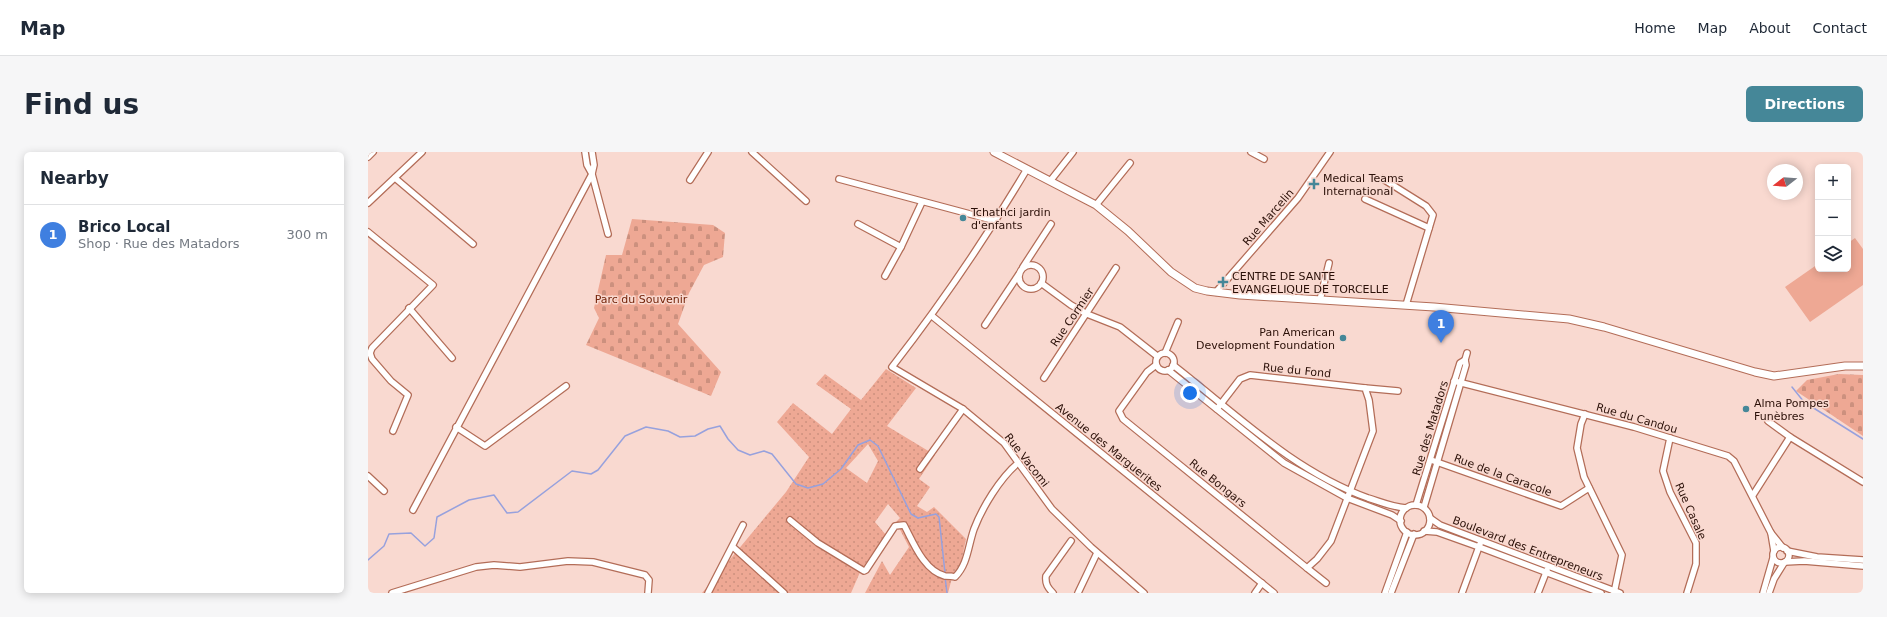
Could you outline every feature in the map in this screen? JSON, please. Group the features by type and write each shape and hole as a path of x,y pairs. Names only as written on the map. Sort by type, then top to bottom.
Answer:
{"main road":[{"path":"994,152 1051,180 1096,205 1128,231 1182,280 1195,288 1240,295 1406,305 1569,319 1612,330 1755,372 1774,376 1845,366 1863,366"}],"street":[{"path":"368,157 373,152"},
{"path":"368,203 422,152"},
{"path":"585,152 587,165 592,174 608,234"},
{"path":"413,510 592,174 594,164 592,152"},
{"path":"690,180 708,152"},
{"path":"752,152 806,201"},
{"path":"1051,180 1073,152"},
{"path":"1251,152 1264,159"},
{"name":"Rue Marcelin","path":"1216,292 1298,198 1330,152"},
{"path":"1096,205 1130,162"},
{"path":"932,316 996,221 1027,169"},
{"path":"395,178 474,244"},
{"path":"839,179 996,221"},
{"path":"1383,179 1429,209 1433,215 1406,305"},
{"path":"1365,199 1429,228"},
{"path":"885,276 901,247 922,202"},
{"path":"858,224 901,247"},
{"path":"985,325 1051,224"},
{"path":"368,232 433,285 409,308 372,348 370,353 372,359 391,381 408,395 393,431"},
{"path":"1031,255 1043,274 1041,284"},
{"path":"1320,300 1329,263"},
{"path":"1023,267 1030,265 1037,266"},
{"name":"Rue Cormier","path":"1044,378 1116,268"},
{"path":"1019,274 1024,285"},
{"path":"1012,285 1024,285 1032,288 1041,284"},
{"path":"1041,284 1087,314 1120,327 1157,356"},
{"path":"409,308 452,358"},
{"name":"Rue Vacomi","path":"932,316 892,367 963,409 1004,443 1052,509 1098,553 1144,593"},
{"name":"Avenue des Marguerites","path":"932,316 1274,593"},
{"path":"1165,353 1178,322"},
{"path":"1157,356 1165,353 1172,356 1173,365 1288,456 1349,490 1395,508 1406,508 1416,505 1424,507 1429,513 1429,526 1424,531 1414,534 1407,532 1401,521 1402,514 1406,508"},
{"name":"Rue des Matadors","path":"1416,505 1461,382 1466,365 1465,360 1467,353"},
{"path":"1157,356 1156,365 1162,370 1168,370 1284,463 1347,498 1392,515 1401,521"},
{"name":"Rue des Matadors","path":"1424,507 1433,461 1454,381 1460,363 1465,360"},
{"name":"Rue Bongars","path":"1156,365 1146,372 1119,411 1123,419 1326,583"},
{"path":"1168,370 1173,365"},
{"name":"Rue du Fond","path":"1217,409 1240,379 1250,375 1398,391"},
{"name":"Rue du Candou","path":"1454,381 1585,414 1728,456 1734,461 1753,495 1771,533 1785,549"},
{"path":"456,428 484,446 566,386"},
{"path":"1307,568 1317,559 1331,541 1372,431 1369,400 1365,388"},
{"path":"920,468 963,409"},
{"path":"1585,414 1581,424 1577,448 1584,477 1622,555 1616,592"},
{"path":"1768,421 1790,437 1863,482"},
{"path":"1753,495 1790,437"},
{"name":"Rue Casale","path":"1670,438 1663,471 1670,492 1696,543 1696,564 1687,593"},
{"name":"Rue de la Caracole","path":"1433,461 1561,506 1589,488"},
{"path":"790,520 818,543 864,571 895,526 904,525 924,560 935,570 945,576 955,577 962,569 972,534 982,513 999,483 1018,463"},
{"path":"368,476 384,492"},
{"name":"Boulevard des Entrepreneurs","path":"1430,518 1440,525 1616,592"},
{"path":"708,593 743,526"},
{"name":"Boulevard des Entrepreneurs","path":"1424,531 1437,532 1601,593"},
{"path":"1385,593 1407,532"},
{"name":"Rue du Candou","path":"1771,533 1774,551"},
{"path":"1391,593 1414,534"},
{"path":"1053,593 1047,587 1046,576 1071,540"},
{"path":"1462,593 1482,540"},
{"path":"733,547 784,593"},
{"path":"1763,593 1774,551 1777,548 1785,549 1816,560 1863,566"},
{"path":"1769,593 1774,579 1789,557 1785,549"},
{"path":"1078,593 1098,553"},
{"path":"1773,558 1777,562 1863,560"},
{"path":"392,593 476,567 494,565 520,566 568,561 592,562 645,576 649,580 648,593"},
{"path":"1538,593 1549,566"},
{"path":"1255,593 1262,583"}],"green space":[{"name":"Parc du Souvenir","path":"632,219 713,225 725,233 723,257 704,265 689,293 678,324 721,372 711,396 586,345 599,318 594,308 606,255 622,255"},
{"path":"1855,238 1863,249 1863,285 1810,322 1785,287 1815,266 1815,272 1851,272 1851,241"},
{"path":"886,369 916,388 887,426 935,455 919,479 930,487 917,506 927,512 934,507 966,539 961,563 953,574 948,593 865,593 882,561 890,575 909,547 896,522 900,518 888,504 875,522 886,535 861,570 851,593 702,593 786,492 809,457 777,422 793,403 832,434 851,409 816,384 825,374 861,400","holes":["868,444 878,461 867,483 846,468"]},
{"path":"1839,374 1863,375 1863,436 1796,391 1807,380"}],"waterway":[{"path":"1792,387 1804,402 1863,439"},
{"path":"368,560 384,546 389,534 411,533 425,546 434,538 437,517 469,500 494,495 507,513 518,512 572,471 591,474 598,470 625,436 646,427 668,431 680,437 695,436 708,429 720,426 728,439 738,450 750,455 764,451 772,454 796,484 808,488 823,484 841,469 858,445 870,440 878,446 911,514 918,518 936,514 939,517 945,573"},
{"path":"945,577 947,593"}],"place":[{"name":"Medical Teams International","path":"1314,184"},
{"name":"Tchathci jardin d'enfants","path":"963,218"},
{"name":"CENTRE DE SANTE EVANGELIQUE DE TORCELLE","path":"1223,282"},
{"name":"Pan American Development Foundation","path":"1343,338"},
{"name":"Brico Local","path":"1441,343"},
{"name":"Alma Pompes Funèbres","path":"1746,409"}]}
